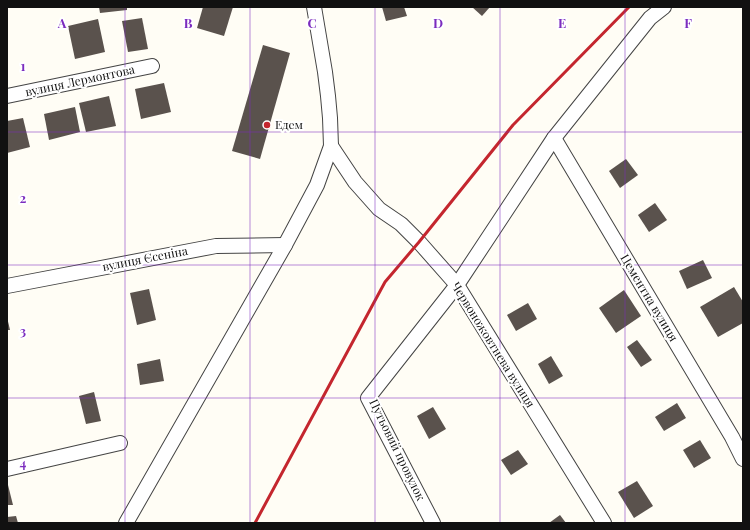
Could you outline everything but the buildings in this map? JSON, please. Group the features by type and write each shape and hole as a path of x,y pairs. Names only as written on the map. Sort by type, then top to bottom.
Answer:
{"street":[{"path":"126,523 285,245 317,185 331,146 328,96 314,7"},
{"path":"457,285 554,138 650,18 664,7"},
{"name":"вулиця Лермонтова","path":"7,96 152,66"},
{"name":"Цементна вулиця","path":"554,138 732,437 743,459"},
{"name":"Червоножовтнева вулиця","path":"331,146 354,182 379,209 400,224 457,285 604,523"},
{"name":"вулиця Єсеніна","path":"7,286 216,246 285,245"},
{"name":"Путьовий провулок","path":"433,523 368,398 457,285"},
{"path":"7,469 120,443"}],"railway":[{"path":"255,523 385,282 513,125 629,7"}],"place":[{"name":"Едем","path":"267,125"}]}
